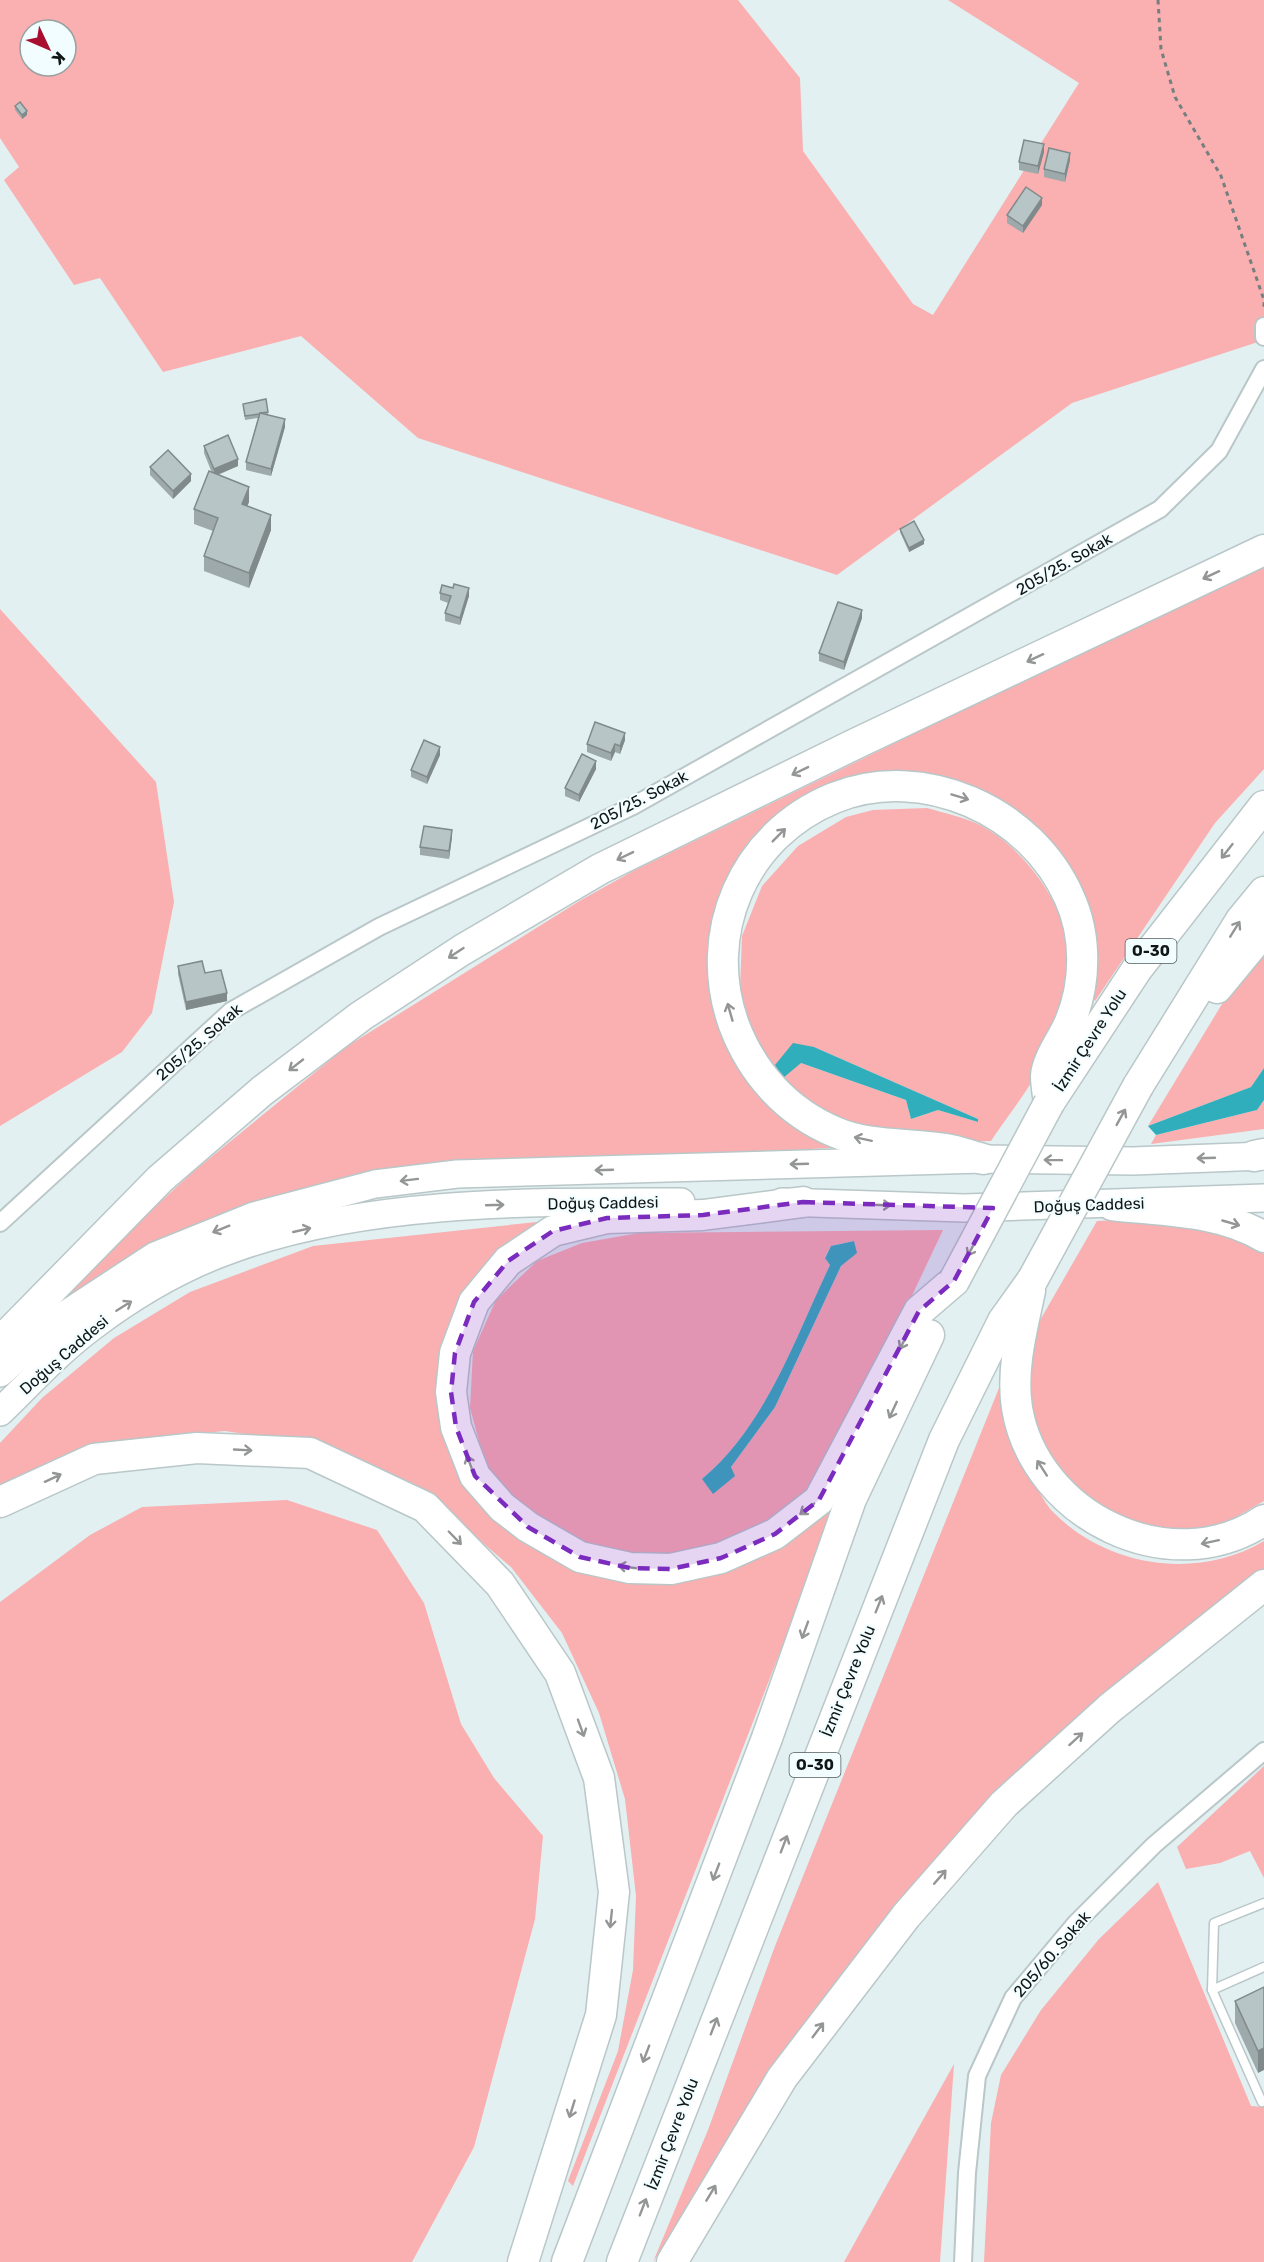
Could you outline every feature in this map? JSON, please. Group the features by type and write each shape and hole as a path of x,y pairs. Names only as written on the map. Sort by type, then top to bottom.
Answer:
{"highway":[{"path":"0,1342 160,1179 237,1113 361,1016 462,950 600,868 1264,550"},
{"path":"983,1159 948,1149 867,1141 835,1132 798,1111 764,1081 743,1050 729,1011 722,978 724,930 735,894 759,854 792,822 835,798 884,787 934,790 971,801 998,814 1029,839 1052,865 1070,898 1082,938 1082,987 1070,1022 1046,1074 1048,1103"},
{"name":"İzmir Çevre Yolu","path":"1048,1103 1137,969 1264,806"},
{"name":"O-30","path":"1033,1279 1138,1086 1241,920 1264,892"},
{"path":"1138,1086 1264,931"},
{"name":"O-30","path":"567,2262 767,1738 851,1499 954,1281 1048,1103"},
{"path":"803,1202 703,1215 607,1218 553,1231 508,1261 474,1302 454,1353 451,1392 456,1427 475,1476 502,1507 528,1527 580,1557 630,1568 671,1569 721,1558 775,1534 819,1500 919,1311 954,1281"},
{"path":"1112,1205 1209,1216 1246,1227 1264,1237"},
{"path":"1033,1279 1014,1375 1017,1409 1030,1447 1040,1467 1056,1488 1078,1508 1104,1526 1137,1539 1171,1545 1204,1544 1236,1535 1264,1520"},
{"name":"İzmir Çevre Yolu","path":"622,2262 944,1440 1003,1321 1033,1279"},
{"path":"0,1502 94,1459 197,1448 310,1454 425,1507 500,1584 560,1673 599,1778 614,1892 601,2015 524,2262"},
{"path":"672,2262 782,2078 906,1916 1004,1804 1110,1708 1264,1585"}],"main road":[{"name":"Doğuş Caddesi","path":"0,1373 65,1315 154,1256 254,1216 375,1184 457,1174 983,1159 1133,1161 1261,1155"},
{"name":"Doğuş Caddesi","path":"0,1412 51,1362 93,1326 167,1279 231,1249 300,1230 378,1214 491,1205 803,1202 964,1208 1112,1205 1264,1198"}],"street":[{"path":"1264,326 1264,337"},
{"name":"205/25. Sokak","path":"0,1223 231,1011 379,927 633,806 1160,509 1219,452 1264,369"},
{"name":"205/60. Sokak","path":"963,2262 967,2173 977,2076 1012,1998 1076,1923 1154,1845 1264,1751"}],"lane":[{"path":"1264,1903 1214,1923 1212,1990 1262,2102 1264,2101"},
{"path":"1212,1990 1264,1966"}],"path":[{"path":"1158,0 1161,49 1175,97 1221,176 1264,300 1264,326"}],"highlighted area":[{"path":"803,1202 993,1208 954,1281 919,1311 819,1500 775,1534 721,1558 671,1569 630,1568 580,1557 528,1527 475,1476 456,1427 451,1392 455,1353 474,1302 508,1261 553,1231 607,1218 703,1215"}],"shaded area":[{"path":"0,0 738,0 800,78 803,151 913,304 933,315 1079,83 948,0 1264,0 1264,340 1072,403 837,575 418,438 301,336 163,372 100,278 74,285 4,180 19,167 0,138"},
{"path":"1264,566 1264,769 1215,823 1095,1001 1090,995 1095,973 1002,808 836,794 728,899 728,1042 845,1147 384,1173 38,1326 111,1247 194,1171 346,1047 581,900 635,870"},
{"path":"0,609 156,782 174,902 152,1013 122,1052 0,1126"},
{"path":"927,808 961,817 980,825 1017,852 1047,891 1059,913 1067,936 1070,959 1069,982 1062,1010 1040,1067 991,1141 959,1142 855,1129 786,1087 755,1043 740,989 742,936 762,886 798,846 846,817 873,810","holes":["814,1047 978,1119 978,1122 938,1110 911,1119 906,1100 801,1063"]},
{"path":"1264,948 1264,1068 1251,1087 1148,1126 1236,981"},
{"path":"1264,1100 1264,1129 1151,1144 1156,1135 1257,1110"},
{"path":"565,1219 498,1261 441,1394 523,1540 671,1583 729,1572 793,1538 846,1482 573,2186 568,2181 618,2051 633,1970 636,1896 625,1799 599,1713 562,1633 511,1567 447,1512 310,1444 225,1431 93,1443 0,1485 0,1443 42,1398 114,1338 190,1292 313,1246"},
{"path":"1138,1219 1187,1224 1237,1237 1264,1254 1264,1501 1227,1522 1176,1532 1128,1524 1084,1502 1050,1467 1021,1375 1035,1329 1097,1221"},
{"path":"943,1230 848,1431 798,1506 770,1526 674,1558 617,1560 518,1509 485,1463 470,1408 473,1351 496,1300 537,1261 582,1243 639,1233","holes":["854,1241 856,1253 841,1266 775,1407 731,1467 734,1476 713,1493 702,1479 724,1458 744,1433 777,1380 830,1265 825,1257 831,1246"]},
{"path":"999,1388 1007,1430 1017,1458 1050,1509 1075,1531 1099,1545 1126,1556 1154,1562 1182,1564 1210,1561 1238,1553 1264,1541 1264,1572 1090,1706 885,1918 826,1998 653,2262 708,2130 775,1946"},
{"path":"287,1500 377,1530 424,1603 461,1724 494,1778 543,1836 535,1919 474,2147 412,2262 0,2262 0,1602 90,1535 142,1507"},
{"path":"1264,1766 1264,1878 1250,1851 1220,1863 1186,1869 1177,1847"},
{"path":"1158,1882 1251,2106 1264,2107 1264,2262 984,2262 991,2123 1001,2075 1041,2010 1099,1939"},
{"path":"954,2064 940,2262 844,2262"}],"water":[{"path":"793,1043 814,1047 978,1119 978,1122 938,1110 911,1119 906,1100 801,1063 783,1078 775,1065"},
{"path":"1264,1068 1264,1100 1257,1110 1156,1135 1148,1126 1251,1087"},
{"path":"854,1241 857,1253 841,1266 775,1407 731,1467 735,1476 713,1494 702,1479 724,1458 744,1433 777,1380 830,1265 825,1258 831,1246"}],"building":[{"path":"20,102 27,111 22,115 15,106"},
{"path":"1024,140 1044,144 1038,166 1019,162"},
{"path":"1049,148 1070,153 1065,174 1044,169"},
{"path":"1026,187 1042,198 1023,226 1007,215"},
{"path":"266,399 268,412 245,416 243,404"},
{"path":"260,413 285,419 271,469 246,462"},
{"path":"228,435 238,459 214,469 204,446"},
{"path":"168,450 191,474 173,491 150,467"},
{"path":"209,471 249,487 242,504 271,515 249,573 204,556 218,518 194,509"},
{"path":"914,521 924,540 909,548 900,529"},
{"path":"454,584 469,588 460,618 445,613 451,596 440,593 442,585 453,588"},
{"path":"838,602 862,610 844,662 819,653"},
{"path":"595,722 625,733 620,746 615,744 611,753 587,744"},
{"path":"424,740 440,747 427,777 411,770"},
{"path":"582,754 596,761 579,795 565,788"},
{"path":"424,826 452,830 449,851 420,847"},
{"path":"202,961 205,973 221,970 227,993 186,1002 178,966"},
{"path":"1264,1987 1264,2048 1258,2051 1235,2001"}]}
